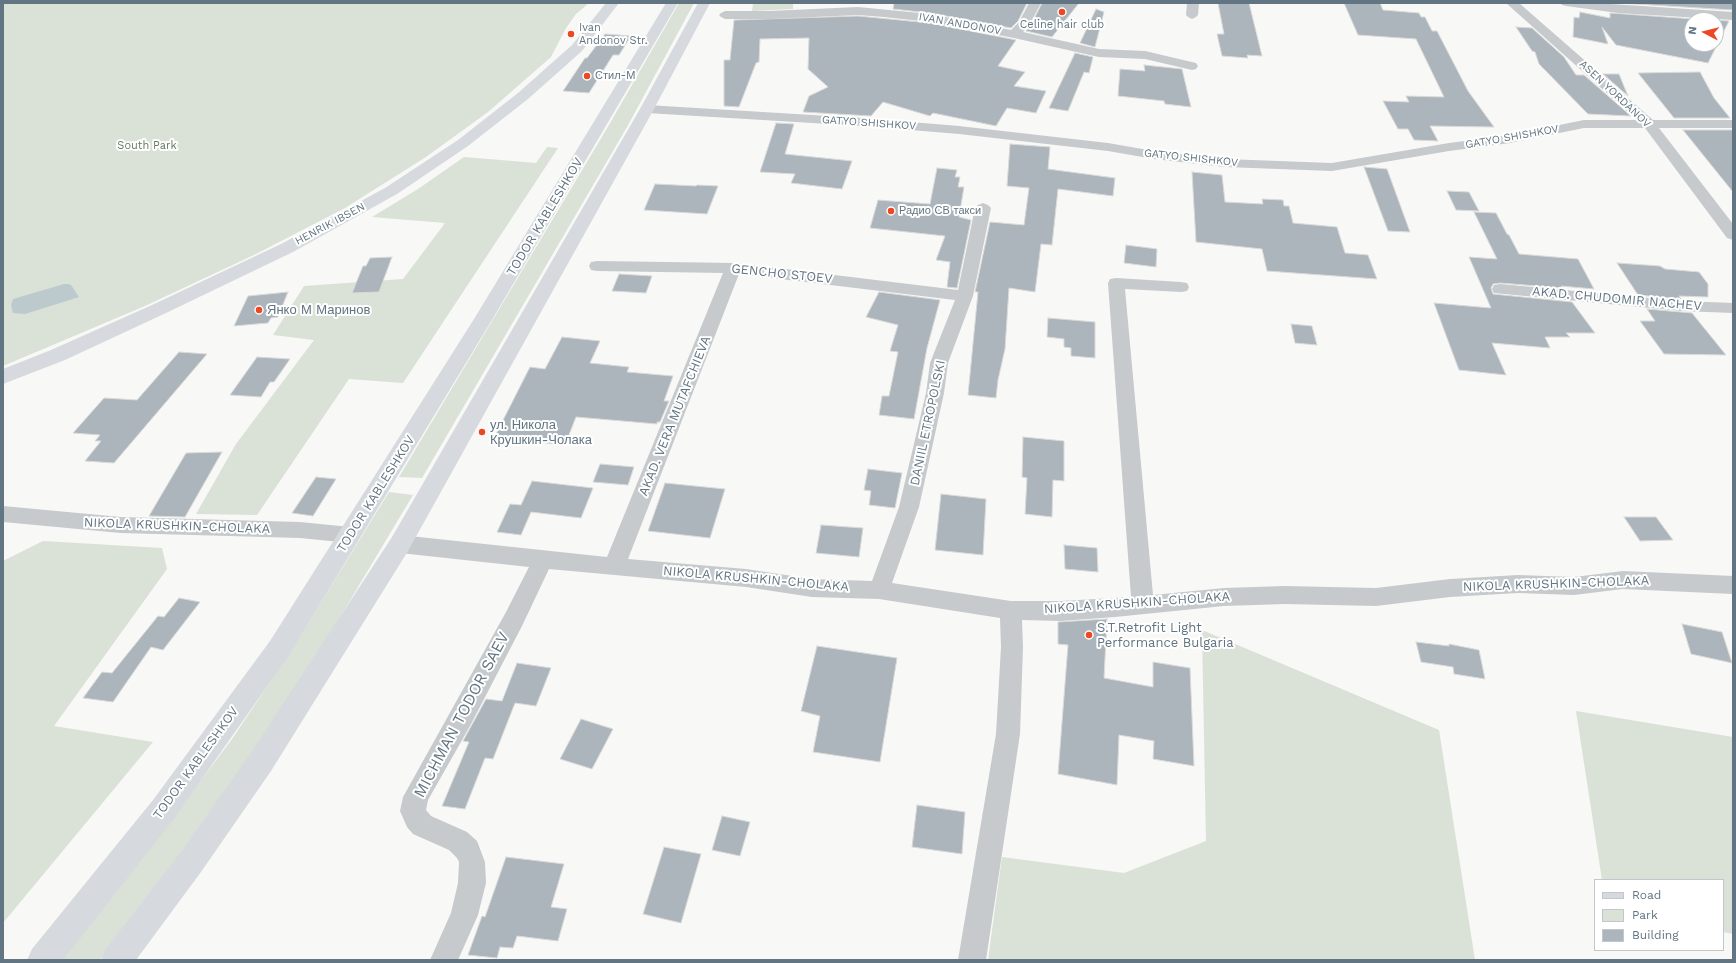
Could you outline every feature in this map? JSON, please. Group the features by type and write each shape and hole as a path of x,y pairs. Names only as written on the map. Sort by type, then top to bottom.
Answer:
{"main road":[{"name":"HENRIK IBSEN","path":"3,377 58,355 209,285 346,217 463,143 523,96 577,48 613,3"},
{"name":"TODOR KABLESHKOV","path":"43,960 163,810 279,649 484,320 672,3"},
{"path":"117,960 191,862 261,762 400,544 647,109 704,3"}],"street":[{"path":"1014,34 1024,24 1035,3"},
{"path":"1192,15 1193,3"},
{"name":"ASEN YORDANOV","path":"1512,3 1648,123 1733,235"},
{"path":"1566,3 1733,16"},
{"path":"930,18 937,4"},
{"name":"IVAN ANDONOV","path":"725,15 769,15 858,11 930,18 1014,34 1099,53 1145,56 1192,66"},
{"name":"GATYO SHISHKOV","path":"647,109 952,129 1108,147 1154,155 1225,163 1332,167 1449,147 1510,140 1584,124 1733,124"},
{"name":"DANIIL ETROPOLSKI","path":"879,590 909,507 935,393 939,363 965,296 983,208"},
{"name":"GENCHO STOEV","path":"597,266 736,268 965,296"},
{"name":"AKAD. VERA MUTAFCHIEVA","path":"614,566 660,457 732,272 736,268"},
{"path":"1143,605 1116,284 1181,287"},
{"name":"AKAD. CHUDOMIR NACHEV","path":"1500,289 1682,306 1733,308"},
{"name":"NIKOLA KRUSHKIN-CHOLAKA","path":"3,514 121,525 300,530 350,535"},
{"name":"NIKOLA KRUSHKIN-CHOLAKA","path":"400,544 543,560 746,578 812,588 879,590 1011,610 1061,611 1224,597 1285,595 1376,597 1450,588 1518,584 1574,586 1623,580 1733,584"},
{"name":"MICHMAN TODOR SAEV","path":"444,960 464,915 472,883 472,862 468,850 458,841 422,824 413,811 414,804 416,797 461,718 514,619 543,560"},
{"path":"972,960 1008,734 1012,648 1011,610"}],"green space":[{"name":"South Park","path":"3,3 589,3 576,14 566,28 551,57 488,112 426,157 345,208 256,254 145,306 3,366"},
{"path":"679,3 694,3 627,127 422,478 399,477 609,125"},
{"path":"753,3 793,3 793,9 752,11"},
{"path":"547,147 558,148 403,383 349,379 257,515 196,514 236,444 314,340 273,335 304,286 403,279 445,223 372,217 418,189 464,157 536,163"},
{"path":"389,492 413,495 297,689 163,881 100,960 59,960 141,860 232,739 293,648"},
{"path":"43,541 162,548 167,569 54,726 153,742 3,923 3,561"},
{"path":"1202,630 1439,730 1475,960 988,960 1002,857 1124,873 1206,841"},
{"path":"1576,711 1733,737 1733,934 1724,932 1724,879 1602,879"}],"shaded area":[{"path":"64,284 71,285 79,297 25,314 13,313 11,305 13,299"}],"building":[{"path":"894,3 1027,3 1018,21 1011,28 930,13 893,9"},
{"path":"1042,3 1079,3 1052,37 1026,31 1031,25"},
{"path":"1218,3 1249,3 1262,56 1247,55 1248,58 1222,56 1217,34 1224,34"},
{"path":"1344,3 1380,3 1383,10 1419,13 1421,17 1425,17 1432,31 1437,31 1468,91 1494,127 1430,126 1438,141 1414,140 1408,129 1398,129 1383,101 1409,102 1406,96 1444,97 1416,39 1358,35"},
{"path":"1619,3 1733,3 1733,10"},
{"path":"1096,9 1104,12 1095,47 1080,43"},
{"path":"1580,12 1610,18 1610,13 1684,18 1684,52 1714,52 1708,63 1616,45 1602,27 1608,44 1573,37 1574,17 1579,18"},
{"path":"858,16 930,23 1016,40 998,66 1025,72 1014,86 1046,91 1036,113 1007,108 996,126 933,113 930,116 883,102 871,116 803,112 809,96 828,87 808,69 809,38 760,39 759,62 756,63 739,107 724,106 724,60 730,60 734,20"},
{"path":"1724,21 1729,21 1724,31"},
{"path":"1516,27 1532,28 1564,57 1576,75 1584,75 1631,116 1588,114 1539,64 1535,52 1532,51"},
{"path":"605,34 631,36 619,55 613,55 589,93 563,91 585,58 587,58"},
{"path":"1075,53 1093,57 1089,73 1084,72 1068,111 1049,108"},
{"path":"1144,65 1182,69 1191,107 1165,104 1164,101 1118,96 1120,69 1145,71"},
{"path":"1700,72 1714,98 1730,118 1674,118 1638,73"},
{"path":"1603,74 1619,74 1628,96"},
{"path":"776,123 794,124 785,154 852,161 842,189 791,183 795,174 760,172"},
{"path":"1683,130 1733,130 1733,192"},
{"path":"1010,144 1050,147 1048,169 1115,178 1113,196 1058,189 1052,245 1041,244 1035,292 1009,288 1005,349 998,380 996,398 968,395 978,292 975,292 990,222 1024,225 1029,188 1007,186"},
{"path":"1364,167 1387,169 1410,232 1388,231"},
{"path":"937,168 957,170 955,177 960,177 958,187 964,187 959,217 971,220 957,288 947,287 950,262 936,260 945,236 870,228 878,200 930,204"},
{"path":"1192,172 1222,175 1225,202 1263,204 1262,199 1283,200 1284,206 1289,206 1293,223 1337,227 1345,253 1368,255 1377,279 1267,271 1262,249 1196,242"},
{"path":"655,184 718,186 707,214 644,210"},
{"path":"1447,191 1469,192 1479,211 1456,210"},
{"path":"1474,212 1496,213 1519,254 1578,259 1594,289 1500,283 1493,284 1491,288 1493,294 1572,302 1595,333 1566,333 1570,337 1545,337 1550,348 1492,343 1506,375 1459,370 1434,303 1491,308 1469,257 1497,259"},
{"path":"1126,245 1157,249 1156,267 1124,263"},
{"path":"392,257 379,292 352,293 363,266 366,266 370,258"},
{"path":"1617,263 1660,266 1665,269 1699,272 1708,284 1708,297 1679,296 1681,299 1638,295"},
{"path":"619,274 652,276 646,293 612,291"},
{"path":"288,292 278,317 271,318 268,323 234,326 248,296"},
{"path":"879,292 940,300 927,348 914,419 879,415 882,396 889,396 898,352 890,351 898,325 866,317"},
{"path":"1647,309 1692,313 1726,355 1664,354 1640,321 1655,321"},
{"path":"1048,318 1095,322 1095,358 1071,356 1071,348 1064,347 1064,339 1047,337"},
{"path":"1291,324 1312,326 1317,345 1295,343"},
{"path":"562,337 600,341 590,363 629,367 627,372 673,376 664,401 669,401 660,422 657,422 657,424 576,417 565,445 494,438 530,367 545,369"},
{"path":"179,352 207,354 114,463 85,461 101,441 95,441 100,435 73,433 104,398 137,400"},
{"path":"257,357 290,359 274,382 270,382 261,397 230,395"},
{"path":"1023,437 1064,441 1064,481 1053,480 1052,517 1025,514 1027,478 1022,477"},
{"path":"222,452 185,517 149,516 186,453"},
{"path":"600,464 634,467 628,485 593,482"},
{"path":"868,469 902,473 895,508 869,505 871,491 864,490"},
{"path":"316,477 336,479 313,516 292,513"},
{"path":"532,481 593,488 581,518 531,512 521,535 497,532 510,504 521,505"},
{"path":"665,483 725,489 710,538 648,531"},
{"path":"941,494 986,499 983,555 935,550"},
{"path":"1624,517 1656,517 1673,540 1640,541"},
{"path":"821,525 863,528 859,557 816,553"},
{"path":"1064,545 1097,548 1098,572 1065,569"},
{"path":"179,598 200,602 163,650 151,647 113,702 83,698 102,672 112,673 158,616 164,617"},
{"path":"1107,619 1104,678 1153,687 1153,662 1190,668 1194,766 1153,759 1154,741 1119,735 1117,785 1058,774 1068,645 1058,644 1058,622"},
{"path":"1682,624 1722,632 1732,663 1691,654"},
{"path":"1416,642 1449,646 1449,644 1479,650 1485,679 1454,674 1453,667 1421,662"},
{"path":"817,646 897,658 880,762 813,752 820,716 801,711"},
{"path":"517,663 551,668 536,706 515,703 493,759 485,758 465,809 442,806 469,742 463,741 486,699 502,701"},
{"path":"581,719 613,729 592,769 560,759"},
{"path":"917,805 965,812 962,854 912,847"},
{"path":"722,816 750,822 740,856 712,850"},
{"path":"664,847 701,854 681,923 643,914"},
{"path":"506,857 564,864 551,907 567,909 558,941 517,936 513,948 500,947 497,958 468,955 482,916 485,917"}],"place":[{"name":"Celine hair club","path":"1062,12"},
{"name":"Ivan Andonov Str.","path":"571,34"},
{"name":"Стил-М","path":"587,76"},
{"name":"Радио СВ такси","path":"891,211"},
{"name":"Янко М Маринов","path":"259,310"},
{"name":"ул. Никола Крушкин-Чолака","path":"482,432"},
{"name":"S.T.Retrofit Light Performance Bulgaria","path":"1089,635"}]}
